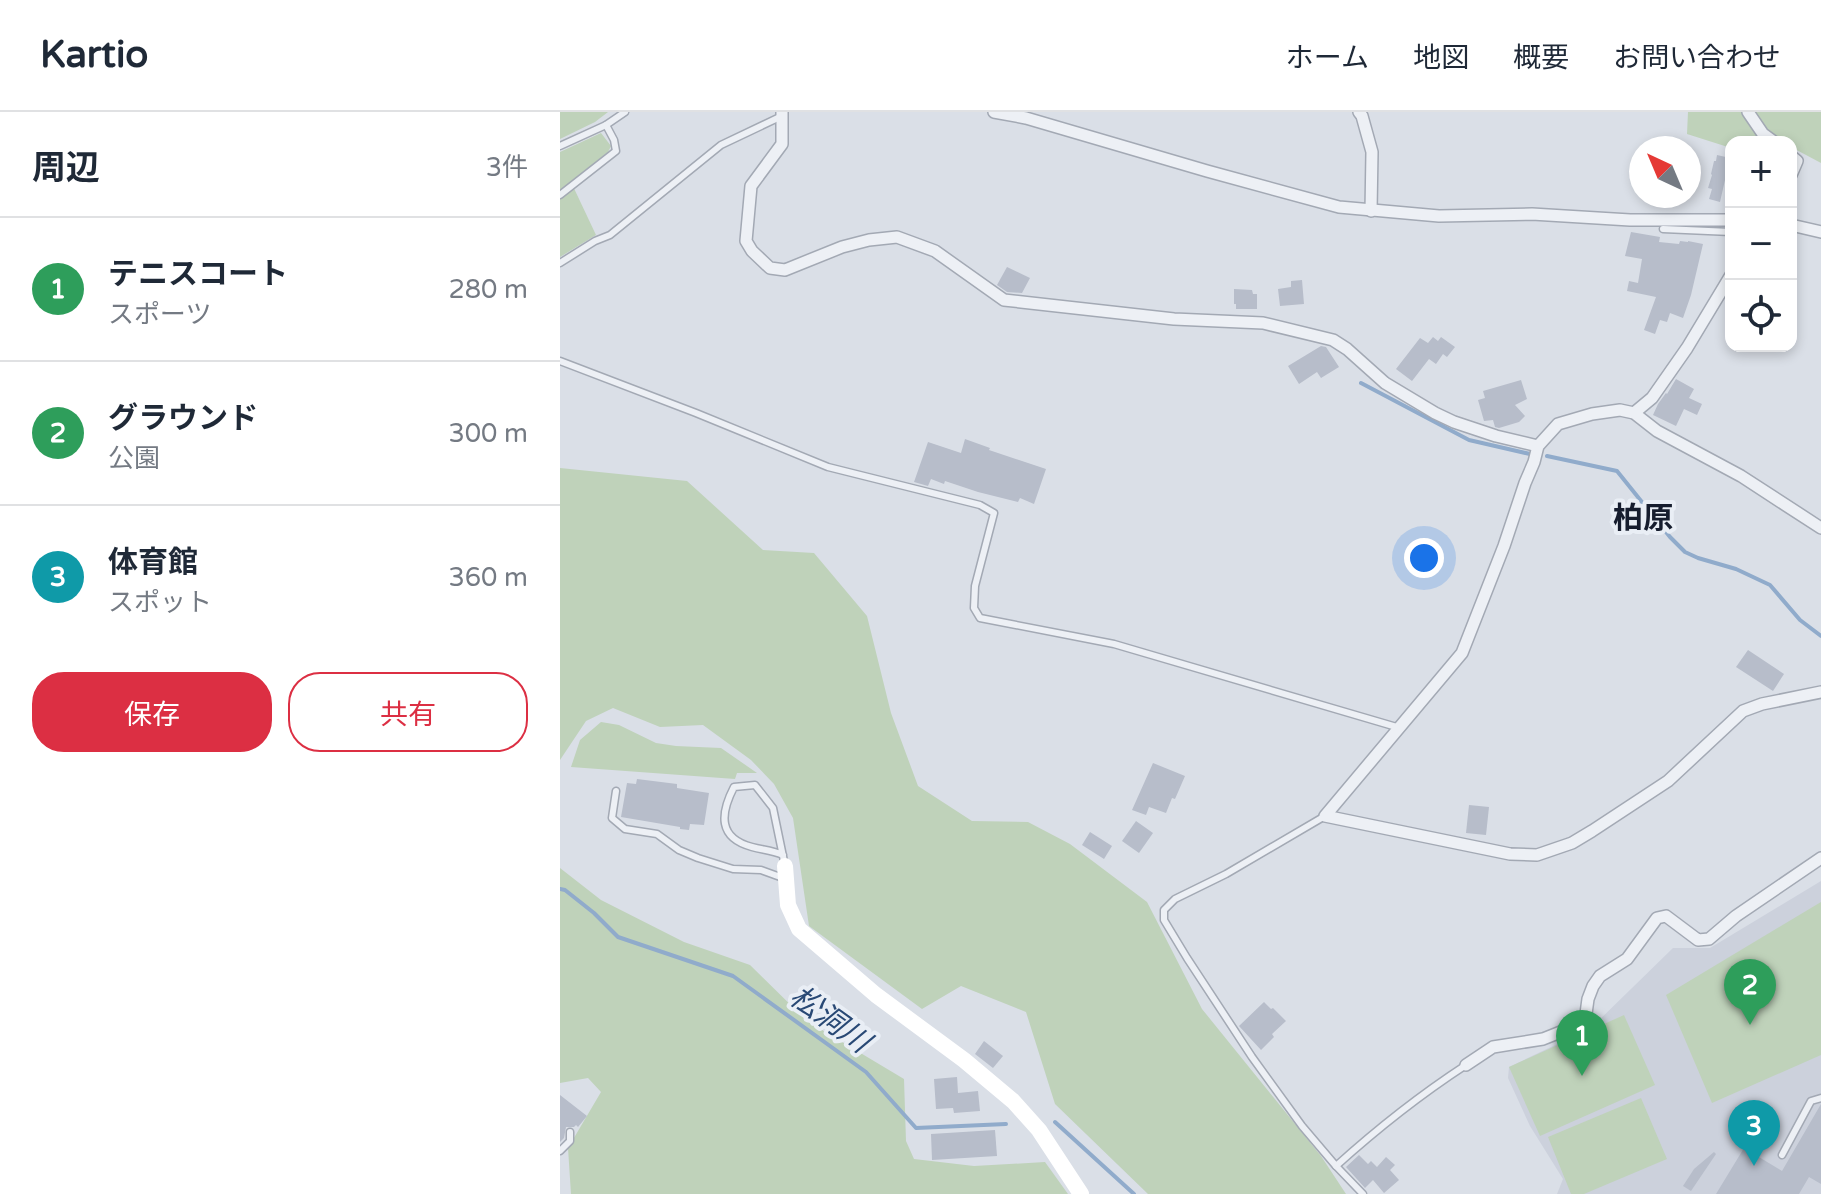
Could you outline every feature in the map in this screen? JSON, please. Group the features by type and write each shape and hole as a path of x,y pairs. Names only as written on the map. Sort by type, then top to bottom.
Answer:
{"street":[{"path":"795,112 782,114 782,144 751,186 746,241 770,268 785,270 842,247 897,237 935,251 1004,300 1174,319 1263,323 1333,340 1385,383 1435,413 1496,436 1538,446"},
{"path":"994,112 1026,118 1339,207 1439,216 1532,214 1630,220 1725,220"},
{"path":"1359,112 1372,152 1371,211"},
{"path":"1748,112 1766,136"},
{"path":"1797,226 1821,232"},
{"path":"1634,413 1661,386 1728,280"},
{"path":"1821,528 1741,476 1657,431 1634,413 1620,410 1592,414 1558,424 1538,446 1504,546 1462,653 1325,816 1510,854 1537,855 1572,843 1668,781 1743,711 1821,692"},
{"path":"1466,1065 1493,1047 1543,1039 1585,1021 1593,986 1600,976 1627,959 1657,918 1666,916 1698,940 1709,939 1736,916 1821,858"},
{"path":"785,867 788,905 799,929 876,995 964,1060 1013,1101 1039,1130 1081,1194"}],"lane":[{"path":"560,146 606,125 625,112"},
{"path":"560,263 610,235 721,145 782,114"},
{"path":"560,195 616,151 606,125"},
{"path":"1663,229 1725,232"},
{"path":"560,361 828,467 980,505 994,513 975,586 974,608 980,618 1114,644 1400,728"},
{"path":"755,785 773,808 785,867 772,850 751,847 732,839 724,826 726,801 734,787 755,785"},
{"path":"616,791 612,818 625,829 657,834 679,850 733,869 785,867"},
{"path":"1325,816 1226,874 1175,899 1164,910 1164,920 1252,1057 1302,1126 1363,1194"},
{"path":"1336,1166 1371,1133 1466,1065"},
{"path":"1782,1155 1811,1101 1821,1098"},
{"path":"560,1151 570,1141 570,1132"}],"shaded area":[{"path":"1821,881 1821,1194 1557,1194 1563,1179 1530,1126 1508,1078 1509,1067 1591,1028 1673,948 1710,948"}],"green space":[{"path":"560,112 608,112 560,139"},
{"path":"1688,112 1821,112 1821,163 1797,150 1797,136 1725,136 1725,146 1687,134"},
{"path":"601,133 611,146 608,152 571,182 596,235 560,257 560,152"},
{"path":"560,468 687,481 763,550 814,553 867,616 891,713 918,786 972,821 1028,822 1070,844 1147,902 1202,1009 1321,1156 1346,1194 1148,1194 1055,1104 1026,1012 961,986 922,1009 809,926 793,818 774,784 751,760 703,725 660,727 613,708 586,721 560,760"},
{"path":"601,722 619,725 656,743 721,748 757,773 737,773 735,779 571,767 580,740"},
{"path":"560,868 601,900 684,942 750,965 807,1021 904,1079 906,1141 914,1159 974,1166 1045,1162 1068,1194 571,1194 568,1148 601,1092 588,1078 560,1083"},
{"path":"1821,902 1821,1055 1712,1103 1666,995"},
{"path":"1624,1015 1655,1085 1540,1136 1509,1067"},
{"path":"1641,1098 1667,1159 1584,1194 1571,1194 1548,1137"}],"building":[{"path":"1717,155 1725,157 1725,180 1720,202 1709,199 1712,189 1708,188"},
{"path":"1631,232 1660,237 1659,242 1703,244 1683,318 1670,313 1667,322 1660,320 1655,334 1644,330 1656,297 1627,291 1629,281 1638,283 1642,259 1625,256"},
{"path":"1007,267 1030,278 1022,293 1007,292 997,285"},
{"path":"1302,280 1304,304 1280,306 1278,289 1291,287 1291,281"},
{"path":"1234,289 1252,290 1253,294 1257,294 1257,309 1236,309"},
{"path":"1433,337 1438,341 1441,337 1455,347 1447,357 1443,354 1436,364 1429,359 1412,381 1396,369 1420,338 1428,343"},
{"path":"1321,346 1326,347 1339,367 1321,378 1317,372 1299,384 1288,366"},
{"path":"1676,379 1694,389 1689,398 1702,404 1697,415 1684,409 1676,426 1653,415"},
{"path":"1521,380 1527,399 1515,405 1525,416 1519,422 1499,428 1495,427 1493,420 1484,421 1478,400 1485,398 1483,391"},
{"path":"965,439 1046,469 1034,504 945,481 944,484 931,479 928,486 914,482 928,442 961,453"},
{"path":"1748,650 1784,674 1773,691 1736,667"},
{"path":"1153,763 1185,776 1166,813 1149,807 1146,815 1132,810"},
{"path":"637,779 677,784 677,788 709,793 704,825 690,824 689,830 621,817 627,783 636,784"},
{"path":"1469,805 1489,807 1486,835 1466,833"},
{"path":"1136,821 1153,833 1139,853 1122,841"},
{"path":"1090,832 1112,846 1104,859 1082,845"},
{"path":"1264,1002 1286,1021 1261,1050 1239,1026"},
{"path":"984,1041 1003,1056 993,1068 975,1054"},
{"path":"957,1077 958,1093 978,1091 980,1111 954,1113 953,1108 936,1109 934,1079"},
{"path":"560,1095 587,1116 578,1127 566,1127 560,1142"},
{"path":"1821,1104 1821,1184 1809,1177 1799,1194 1716,1194 1744,1148 1782,1171"},
{"path":"995,1130 997,1156 932,1160 931,1134"},
{"path":"1714,1152 1716,1154 1691,1191 1683,1186 1694,1169"},
{"path":"1359,1155 1368,1164 1371,1161 1377,1167 1386,1157 1395,1165 1390,1170 1399,1180 1384,1193 1373,1180 1365,1188 1346,1167"}],"waterway":[{"path":"1361,383 1469,440 1530,454"},
{"path":"1547,456 1617,471 1685,552 1736,569 1770,585 1800,620 1821,636"},
{"name":"松洞川","path":"560,889 594,913 618,937 733,976 866,1072 916,1128 1006,1124"},
{"name":"松洞川","path":"1055,1122 1134,1194"}],"place":[{"name":"グラウンド","path":"1750,1025"},
{"name":"テニスコート","path":"1582,1076"},
{"name":"体育館","path":"1754,1166"}],"district":[{"name":"柏原","path":"1643,518"}]}
